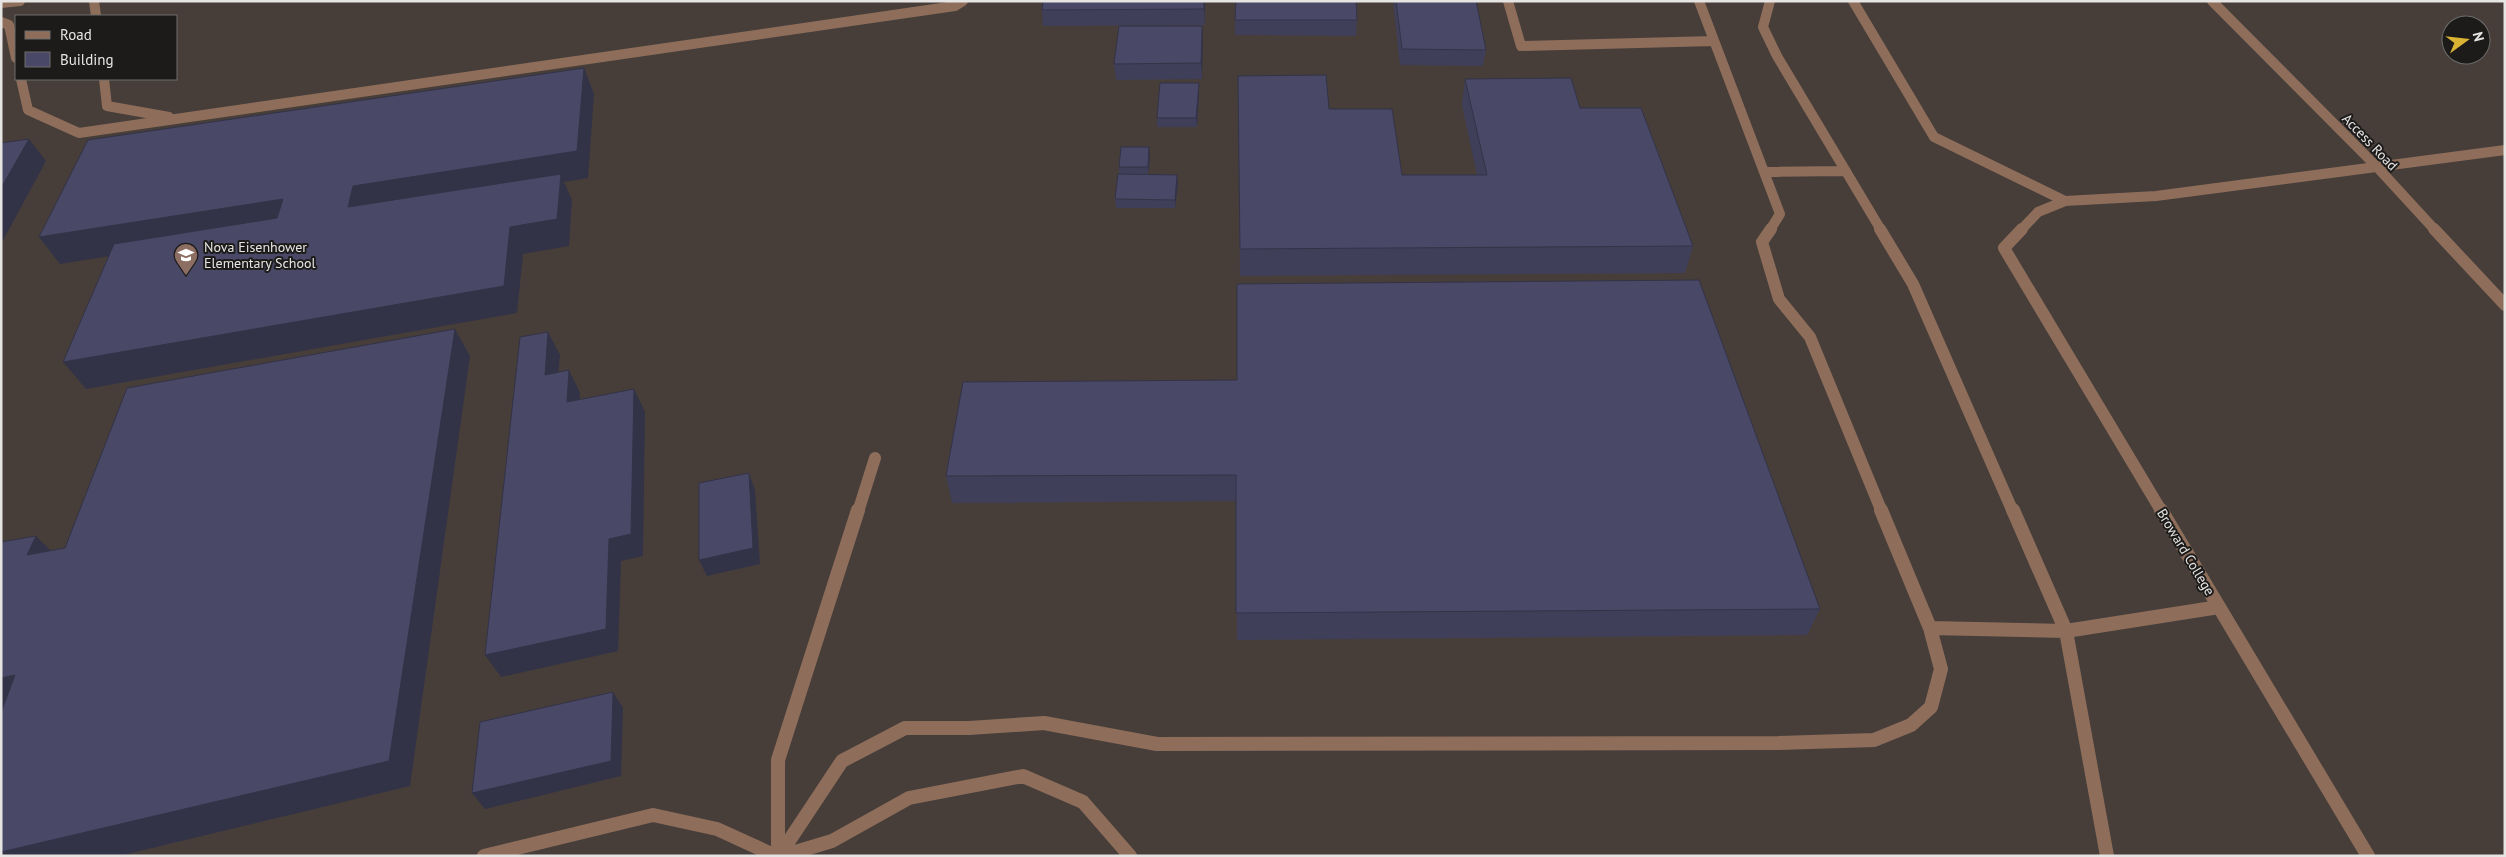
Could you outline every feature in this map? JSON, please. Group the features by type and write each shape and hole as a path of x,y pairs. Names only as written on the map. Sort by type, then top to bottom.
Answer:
{"street":[{"path":"1,3 20,1"},
{"path":"94,1 96,15"},
{"path":"21,80 28,110 79,133 955,6 962,1"},
{"path":"1508,1 1520,46 1714,41"},
{"path":"779,856 842,761 905,728 970,728 1044,723 1157,744 1779,743 1874,740 1911,725 1931,707 1941,669 1930,628 1810,337 1779,299 1762,242 1780,214 1699,1"},
{"path":"1770,1 1763,27 1777,56 1913,284 2066,631 2107,856"},
{"path":"1853,1 1934,137 2065,201 2156,196 2466,157 2505,150"},
{"name":"Access Road","path":"2212,1 2378,168 2505,305"},
{"path":"1,22 9,25 15,53"},
{"path":"104,80 107,106 179,118"},
{"path":"1764,172 1846,171"},
{"name":"Broward College","path":"2065,201 2038,212 2004,248 2368,856"},
{"path":"779,856 778,760 875,458"},
{"path":"1930,628 2066,631 2219,607"},
{"path":"484,856 653,815 717,829 779,856 832,841 909,798 1023,776 1083,802 1130,856"}],"shaded area":[{"path":"1,1 2505,1 2505,856 1,856"}],"building":[{"path":"1043,1 1204,1 1204,9 1042,10"},
{"path":"1236,1 1356,1 1357,20 1235,20"},
{"path":"1396,1 1476,1 1486,50 1402,49"},
{"path":"1119,26 1202,26 1201,63 1114,64"},
{"path":"584,68 577,151 353,186 348,207 561,174 557,219 510,227 504,286 63,362 114,244 277,218 283,199 39,237 88,140"},
{"path":"1326,75 1329,109 1392,109 1402,175 1487,175 1465,79 1571,78 1580,108 1641,108 1693,246 1240,249 1238,76"},
{"path":"1160,83 1199,83 1196,118 1157,118"},
{"path":"29,139 1,188 1,143"},
{"path":"1121,147 1149,147 1148,167 1119,167"},
{"path":"1118,174 1177,175 1175,200 1115,199"},
{"path":"1699,280 1820,609 1236,613 1236,475 946,476 963,382 1237,380 1237,284"},
{"path":"455,329 389,761 1,852 1,713 15,675 1,678 1,542 36,536 27,555 65,548 127,388"},
{"path":"548,332 545,375 569,370 567,402 634,389 631,534 609,539 606,629 485,655 520,337"},
{"path":"749,473 753,548 699,560 699,483"},
{"path":"613,692 611,761 472,793 480,722"}],"place":[{"name":"Nova Eisenhower Elementary School","path":"186,276"}]}
